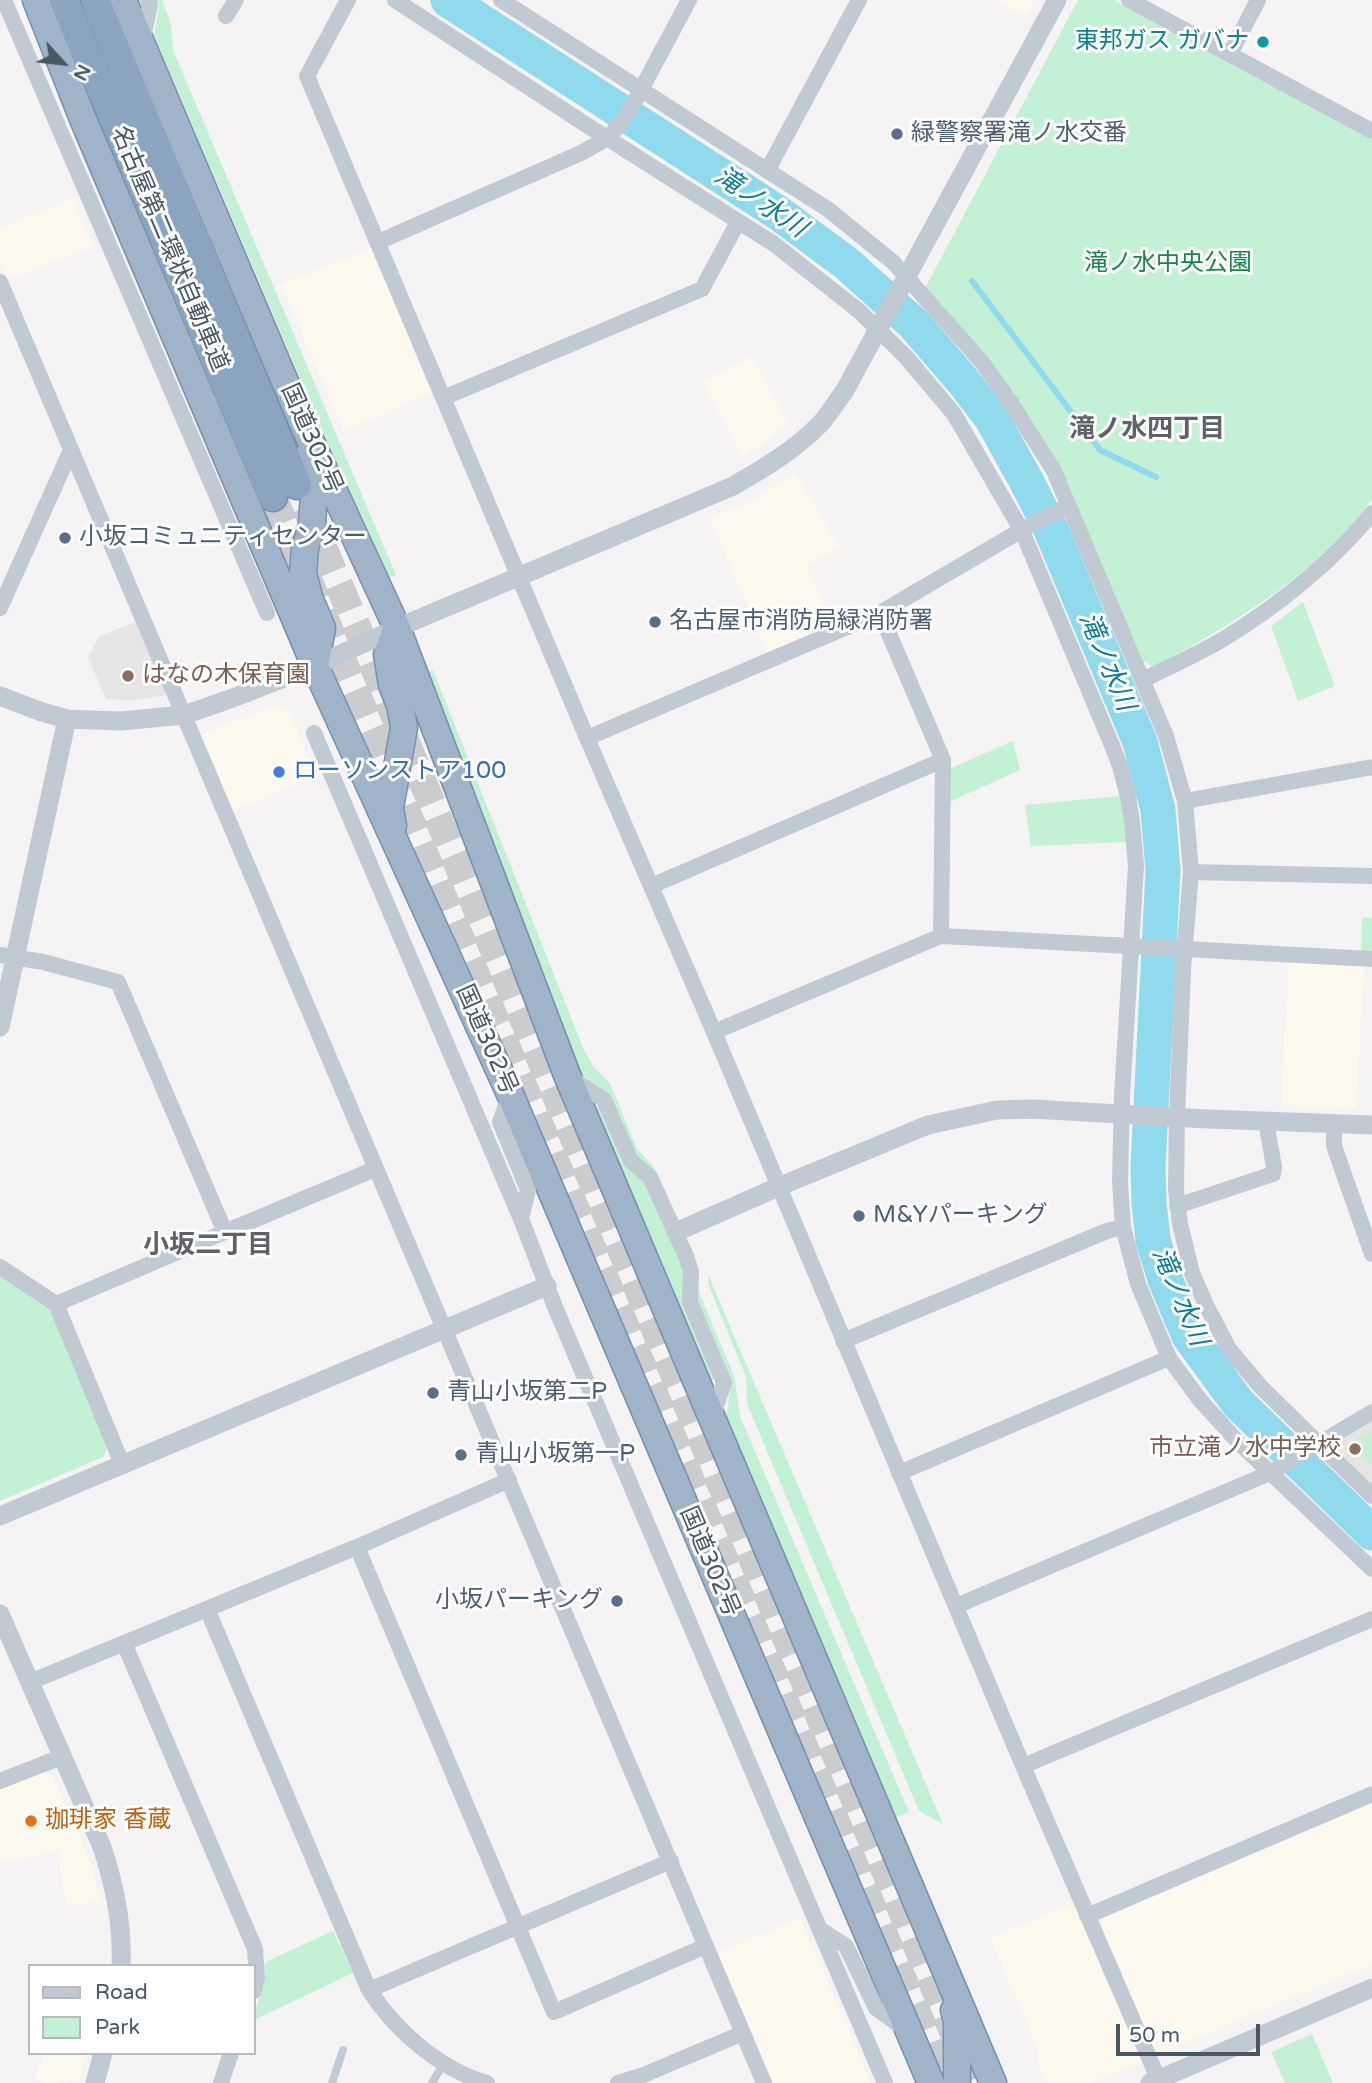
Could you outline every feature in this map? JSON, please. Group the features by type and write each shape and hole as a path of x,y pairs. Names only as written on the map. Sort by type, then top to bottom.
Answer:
{"highway":[{"name":"国道302号","path":"36,0 83,119 315,666 510,1094 931,2083"},
{"name":"名古屋第二環状自動車道","path":"64,0 110,108 285,491 136,97 95,0"},
{"name":"国道302号","path":"123,0 303,424 397,628 567,1076 993,2083"},
{"path":"303,424 314,492 312,525 305,548 303,573 309,597 322,628 315,666"},
{"path":"395,842 390,808 404,727 400,705 392,685 387,654 397,628"},
{"path":"947,1977 957,2021 957,2083"}],"street":[{"path":"4,0 267,613"},
{"path":"142,46 148,0"},
{"path":"226,16 236,0"},
{"path":"348,0 307,76 714,1032 1156,2082 1372,1988"},
{"path":"396,0 800,263 859,311 883,322 906,357 954,414 1022,531 1120,766 1132,822 1136,865 1131,946 1150,1115 1177,1206 1192,1273 1229,1349 1261,1387 1372,1496"},
{"path":"501,0 521,6 640,89 829,210 894,263 903,286 965,341 1004,393 1054,471 1166,736 1185,801 1191,872 1183,969 1150,1115 1120,1182 1124,1227 1138,1284 1169,1358 1200,1401 1238,1442 1372,1569"},
{"path":"378,242 581,153 608,138 632,106 689,0"},
{"path":"767,171 859,0"},
{"path":"0,696 67,719 121,721 184,715 315,666 397,628 731,487 759,472 789,451 822,422 844,392 1057,0"},
{"path":"1129,0 1372,131"},
{"path":"1230,54 1258,0"},
{"path":"64,140 83,119"},
{"path":"443,398 702,289 738,222"},
{"path":"0,282 764,2083"},
{"path":"0,608 71,450"},
{"path":"587,738 880,613 1069,506"},
{"path":"225,515 254,523"},
{"path":"1143,680 1223,639 1275,605 1369,524"},
{"path":"880,613 943,760 941,936"},
{"path":"0,1027 8,956 67,719"},
{"path":"314,733 885,2083"},
{"path":"651,886 943,760"},
{"path":"1185,801 1372,767"},
{"path":"1191,872 1372,876"},
{"path":"714,1032 941,936 1372,960"},
{"path":"8,956 43,962 118,982 225,1232"},
{"path":"567,1076 604,1100 631,1161 650,1177 676,1232 691,1272 690,1302 724,1384 712,1419"},
{"path":"510,1094 500,1122 528,1190 521,1219"},
{"path":"676,1232 928,1125 997,1110 1032,1109 1372,1125"},
{"path":"1177,1206 1273,1174 1275,1167 1266,1121"},
{"path":"1334,1124 1334,1146 1372,1254"},
{"path":"56,1304 375,1169"},
{"path":"843,1341 1107,1231 1124,1227"},
{"path":"0,1267 56,1304 123,1466"},
{"path":"0,1516 547,1286"},
{"path":"899,1473 1169,1358"},
{"path":"956,1606 1270,1473 1372,1412"},
{"path":"30,1682 357,1547 509,1480"},
{"path":"357,1547 554,2012 706,1946"},
{"path":"207,1609 369,1990 396,2025 423,2049 463,2079 487,2083"},
{"path":"0,1614 102,1847 113,1879 122,1940 121,1964"},
{"path":"1023,1766 1372,1619"},
{"path":"124,1643 255,1949 256,1982"},
{"path":"0,1781 61,1757"},
{"path":"1087,1916 1372,1794"},
{"path":"369,1990 671,1861"},
{"path":"821,1930 846,1946 876,2008 908,2031"},
{"path":"618,2083 743,2033"},
{"path":"95,2083 102,2055"},
{"path":"221,2083 230,2055"}],"lane":[{"path":"332,2083 343,2050"},
{"path":"432,2083 444,2063"}],"shaded area":[{"path":"994,0 1034,0 1025,16"},
{"path":"73,199 93,246 8,280 0,260 0,228"},
{"path":"373,247 433,391 344,432 281,284"},
{"path":"751,356 789,424 743,458 702,381"},
{"path":"795,474 841,548 806,565 832,627 767,654 711,519 755,498"},
{"name":"はなの木保育園","path":"137,621 168,695 137,700 106,699 88,657 99,637"},
{"path":"274,706 290,713 316,776 233,811 201,734"},
{"path":"1289,962 1364,966 1356,1109 1281,1106"},
{"name":"市立滝ノ水中学校","path":"1372,1421 1372,1488 1338,1455 1337,1443"},
{"path":"42,1771 53,1776 88,1857 101,1902 66,1904 58,1851 0,1863 0,1787"},
{"path":"1372,1803 1372,1964 1154,2056 1100,1927 1103,1917"},
{"path":"1075,1903 1142,2062 1090,2083 1048,2083 1038,2063 1038,2048 990,1938"},
{"path":"800,1918 871,2083 774,2083 764,2061 718,1953"},
{"path":"43,2055 86,2055 79,2081 46,2083 34,2079"}],"green space":[{"path":"157,0 162,0 171,24 173,50 396,575 386,579 154,35 159,6"},
{"name":"滝ノ水中央公園","path":"1078,0 1114,0 1372,139 1372,499 1326,551 1300,574 1244,614 1154,667 1140,659 1075,502 924,290"},
{"path":"1303,602 1335,686 1298,701 1271,626"},
{"path":"433,670 584,1050 593,1066 610,1083 637,1149 652,1165 660,1179 640,1163 603,1091 580,1073 425,673"},
{"path":"1013,741 1020,770 949,802 949,769"},
{"path":"1120,796 1127,842 1031,846 1025,805"},
{"path":"1362,917 1372,918 1372,953 1361,953"},
{"path":"598,1106 641,1174 686,1273 714,1378 712,1381 708,1380 593,1108"},
{"path":"708,1274 943,1824 919,1811 747,1404 746,1377 709,1286"},
{"path":"0,1276 51,1310 107,1448 103,1457 0,1501"},
{"path":"697,1287 734,1376 740,1416 909,1812 892,1819 726,1422 730,1391 696,1302"},
{"path":"1372,1430 1372,1466 1356,1451 1355,1440"},
{"path":"333,1931 353,1973 256,2019 256,2008 264,1985 265,1962"},
{"path":"1312,2034 1333,2083 1285,2083 1271,2052"}],"waterway":[{"name":"滝ノ水川","path":"448,0 777,212 846,263 914,324 992,419 1052,532 1140,742 1158,810 1163,870 1148,1166 1153,1240 1165,1279 1189,1336 1238,1403 1372,1533"},
{"path":"972,281 1100,450 1156,477"}],"tunnel":[{"path":"273,497 947,2083"},
{"path":"306,507 975,2083"}],"place":[{"name":"東邦ガス ガバナ","path":"1263,42"},
{"name":"緑警察署滝ノ水交番","path":"897,134"},
{"name":"小坂コミュニティセンター","path":"65,538"},
{"name":"名古屋市消防局緑消防署","path":"655,622"},
{"name":"はなの木保育園","path":"128,676"},
{"name":"ローソンストア100","path":"279,772"},
{"name":"M&Yパーキング","path":"859,1216"},
{"name":"青山小坂第二P","path":"433,1393"},
{"name":"市立滝ノ水中学校","path":"1355,1449"},
{"name":"青山小坂第一P","path":"461,1455"},
{"name":"小坂パーキング","path":"617,1601"},
{"name":"珈琲家 香蔵","path":"31,1821"}],"district":[{"name":"滝ノ水四丁目","path":"1147,430"},
{"name":"小坂二丁目","path":"208,1246"}]}
